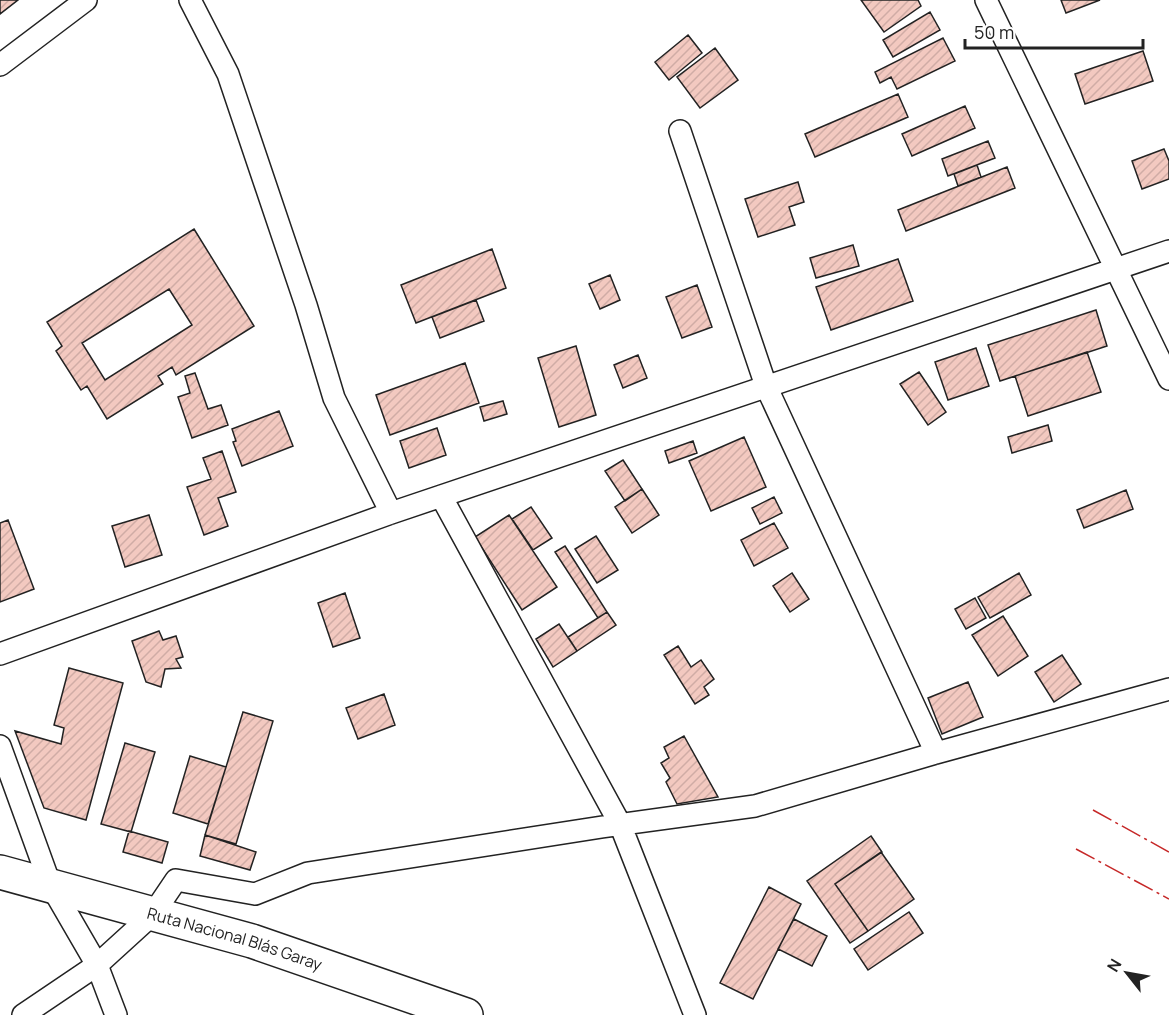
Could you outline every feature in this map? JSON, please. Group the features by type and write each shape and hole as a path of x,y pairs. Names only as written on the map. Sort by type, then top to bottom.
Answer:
{"highway":[{"name":"Ruta Nacional Blás Garay","path":"0,872 252,941 466,1015"}],"street":[{"path":"0,65 86,0"},
{"path":"190,0 228,74 306,305 334,398 391,513"},
{"path":"986,0 1169,379"},
{"path":"680,131 766,386 936,753"},
{"path":"0,654 391,513 1169,251"},
{"path":"441,496 620,824 695,1015"},
{"path":"23,1015 97,965 153,914 176,880 255,894 308,873 620,824 755,806 936,753 1169,690"},
{"path":"0,746 50,885 97,965 116,1015"}],"building":[{"path":"0,0 18,0 0,14"},
{"path":"861,0 918,0 921,6 884,32"},
{"path":"1061,0 1100,0 1066,13"},
{"path":"930,12 940,30 893,57 883,40"},
{"path":"688,35 702,53 669,80 655,62"},
{"path":"943,38 955,61 897,89 891,77 880,83 875,72"},
{"path":"715,48 738,80 700,108 677,77"},
{"path":"1143,51 1153,81 1085,104 1075,74"},
{"path":"898,94 908,117 815,157 805,134"},
{"path":"965,106 975,128 912,156 902,134"},
{"path":"988,141 995,158 948,176 942,159"},
{"path":"1164,149 1169,161 1169,179 1142,189 1132,161"},
{"path":"977,165 981,177 958,186 954,174"},
{"path":"1007,167 1015,188 906,231 898,210"},
{"path":"798,182 804,202 789,207 795,225 758,237 745,199"},
{"path":"194,229 254,326 176,375 172,367 158,376 163,384 107,419 87,386 81,390 56,351 62,346 47,322","holes":["169,289 192,325 105,380 82,343"]},
{"path":"853,245 859,266 816,278 810,258"},
{"path":"492,249 506,288 416,323 401,285"},
{"path":"898,259 913,301 831,330 816,287"},
{"path":"610,275 620,300 600,309 589,284"},
{"path":"697,285 712,327 682,338 666,297"},
{"path":"476,300 484,321 440,338 432,317"},
{"path":"1096,310 1107,346 1000,381 988,345"},
{"path":"576,346 596,415 559,427 538,358"},
{"path":"976,348 989,386 948,400 935,362"},
{"path":"1087,352 1101,392 1028,416 1015,376"},
{"path":"638,355 647,378 623,388 614,365"},
{"path":"465,363 479,403 390,435 376,395"},
{"path":"919,372 946,412 928,425 900,384"},
{"path":"195,373 208,409 221,405 228,425 192,438 178,397 190,393 185,376"},
{"path":"503,401 507,414 484,421 480,407"},
{"path":"279,411 293,446 242,466 233,442 236,441 232,429"},
{"path":"1048,425 1052,441 1012,453 1008,437"},
{"path":"437,428 446,455 409,468 400,441"},
{"path":"744,437 766,487 711,511 689,461"},
{"path":"693,441 697,453 669,463 665,451"},
{"path":"222,451 236,492 218,498 228,526 204,535 187,487 211,479 203,458"},
{"path":"623,460 642,489 625,501 605,471"},
{"path":"642,489 659,515 632,533 615,507"},
{"path":"1126,490 1133,509 1084,528 1077,510"},
{"path":"774,497 782,513 760,524 752,508"},
{"path":"531,507 552,538 533,550 512,519"},
{"path":"149,515 162,555 125,567 112,526"},
{"path":"509,515 557,587 522,610 475,537"},
{"path":"8,520 34,589 0,602 0,523"},
{"path":"774,523 788,548 754,566 741,540"},
{"path":"596,536 618,570 597,583 575,549"},
{"path":"565,546 607,612 598,618 555,552"},
{"path":"792,573 809,599 790,612 773,586"},
{"path":"1019,573 1031,595 990,618 978,597"},
{"path":"345,593 360,638 333,647 318,603"},
{"path":"975,598 986,618 966,629 955,609"},
{"path":"607,612 616,625 577,651 568,637"},
{"path":"1003,616 1028,656 998,676 972,635"},
{"path":"559,624 577,651 553,667 536,639"},
{"path":"159,631 163,640 176,636 183,657 176,659 181,668 165,669 161,687 146,682 132,641"},
{"path":"678,646 691,667 701,660 714,679 704,687 709,695 695,704 664,655"},
{"path":"1062,655 1081,684 1054,702 1035,672"},
{"path":"69,668 123,683 86,820 44,808 15,731 61,744 64,728 54,725"},
{"path":"968,682 983,717 942,734 928,698"},
{"path":"384,694 395,725 358,739 346,708"},
{"path":"243,712 273,721 236,844 205,835"},
{"path":"684,736 718,797 677,804 666,782 670,778 661,763 669,758 664,747"},
{"path":"125,743 155,752 131,832 101,824"},
{"path":"190,756 226,767 208,824 173,813"},
{"path":"129,831 168,842 162,863 123,852"},
{"path":"205,835 256,852 250,870 200,856"},
{"path":"871,836 882,852 835,884 868,931 850,943 807,881"},
{"path":"881,852 914,899 868,931 835,884"},
{"path":"769,887 801,904 753,999 720,983"},
{"path":"909,912 923,933 868,970 854,949"},
{"path":"794,919 827,936 812,966 778,949"}],"power":[{"path":"1093,810 1169,852"},
{"path":"1076,849 1169,899"}]}
